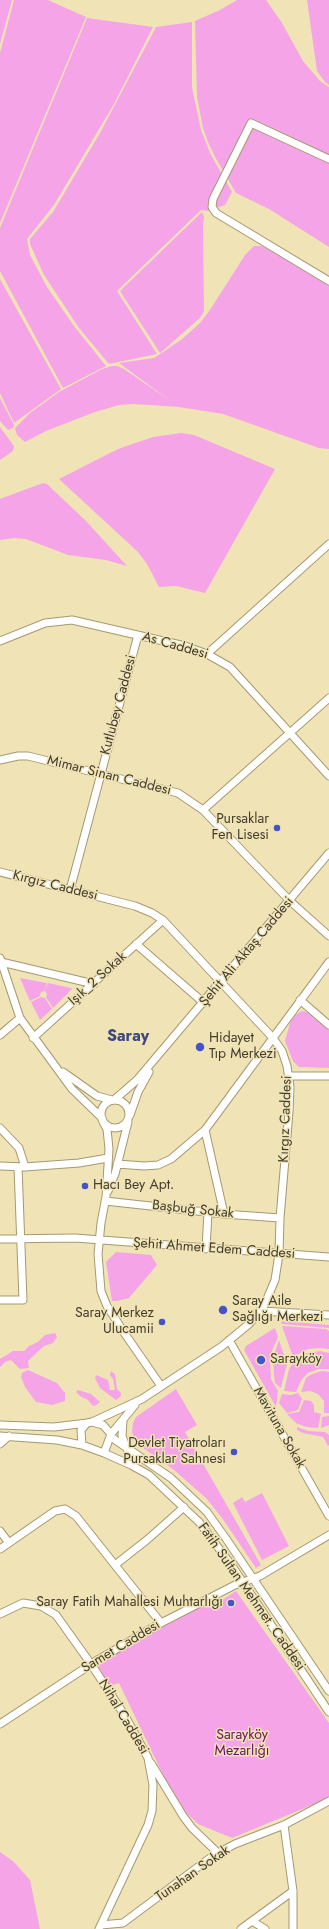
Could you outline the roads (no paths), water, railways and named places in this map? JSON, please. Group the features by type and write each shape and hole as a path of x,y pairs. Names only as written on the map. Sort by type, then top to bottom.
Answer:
{"street":[{"path":"329,160 251,123 213,199 212,207 216,213 329,281"},
{"path":"208,654 329,544"},
{"name":"As Caddesi","path":"0,641 46,623 72,620 186,646 208,654 230,667 329,776"},
{"name":"Kutlubey Caddesi","path":"70,890 138,635"},
{"path":"203,810 329,698"},
{"name":"Mimar Sinan Caddesi","path":"0,760 18,756 28,756 178,793 203,810 290,901 329,936"},
{"name":"Şehit Ali Aktaş Caddesi","path":"161,1386 125,1334 104,1299 99,1280 99,1240 106,1199 108,1158 108,1136 101,1114 104,1105 113,1100 138,1080 329,853"},
{"name":"Kırgız Caddesi","path":"0,872 139,907 162,920 222,982 273,1038 286,1060 289,1112 280,1218 279,1254 273,1288 261,1310 249,1324 229,1340 142,1399 90,1423"},
{"name":"Işık_2 Sokak","path":"33,1038 94,984 162,920"},
{"path":"136,944 204,1003"},
{"path":"1,960 94,984"},
{"path":"1,960 20,1018 33,1038 59,1070 72,1089 107,1126 115,1128 123,1126 129,1119 127,1106 121,1101 97,1096 59,1070"},
{"path":"117,1164 144,1166 158,1165 171,1159 205,1130 329,962"},
{"path":"300,1000 329,1025"},
{"path":"0,1035 20,1018"},
{"name":"Şehit Ali Aktaş Caddesi","path":"106,1199 129,1119 144,1080 164,1050"},
{"path":"288,1076 329,1076"},
{"path":"0,1128 19,1148 22,1167 21,1239 23,1300 0,1300"},
{"path":"205,1130 224,1214"},
{"path":"0,1166 22,1167 108,1158"},
{"name":"Başbuğ Sokak","path":"106,1199 224,1214 280,1218"},
{"path":"206,1249 208,1212"},
{"name":"Şehit Ahmet Edem Caddesi","path":"0,1239 75,1238 329,1257"},
{"path":"261,1310 329,1315"},
{"name":"Mavituna Sokak","path":"229,1340 329,1516"},
{"name":"Kırgız Caddesi","path":"111,1436 123,1418 142,1399"},
{"path":"0,1418 2,1425 60,1427 90,1423"},
{"path":"123,1418 122,1436 127,1449"},
{"path":"82,1445 81,1430 90,1423"},
{"name":"Fatih Sultan Mehmet. Caddesi","path":"90,1423 103,1425 111,1436 127,1449 171,1478 197,1501 217,1524 248,1581 329,1712"},
{"name":"Fatih Sultan Mehmet. Caddesi","path":"0,1436 49,1439 82,1445 131,1465 149,1475 184,1507 248,1581 329,1691"},
{"path":"0,1444 9,1436"},
{"path":"104,1453 111,1436"},
{"path":"115,1565 148,1539 184,1507"},
{"path":"0,1549 59,1509 65,1509 76,1516 161,1623"},
{"path":"0,1531 9,1543"},
{"name":"Samet Caddesi","path":"0,1724 91,1664 161,1623 248,1581 329,1535"},
{"name":"Nihal Caddesi","path":"0,1614 23,1603 40,1606 56,1616 91,1664 125,1716 148,1758 153,1785 152,1811 148,1825 100,1927"},
{"path":"148,1758 183,1816 192,1828 218,1853"},
{"name":"Tunahan Sokak","path":"100,1927 123,1923 218,1853 235,1844 284,1825 329,1801"},
{"path":"284,1825 293,1891 293,1929"},
{"path":"241,1929 293,1891"},
{"path":"252,1921 265,1929"}],"place":[{"name":"Pursaklar Fen Lisesi","path":"277,828"},
{"name":"Hidayet Tıp Merkezi","path":"200,1047"},
{"name":"Hacı Bey Apt.","path":"85,1186"},
{"name":"Saray Aile Sağlığı Merkezi","path":"223,1310"},
{"name":"Saray Merkez Ulucamii","path":"162,1322"},
{"name":"Sarayköy","path":"261,1360"},
{"name":"Devlet Tiyatroları Pursaklar Sahnesi","path":"234,1452"},
{"name":"Saray Fatih Mahallesi Muhtarlığı","path":"231,1603"}],"district":[{"name":"Saray","path":"128,1037"}],"park label":[{"name":"Sarayköy Mezarlığı","path":"242,1744"}]}
